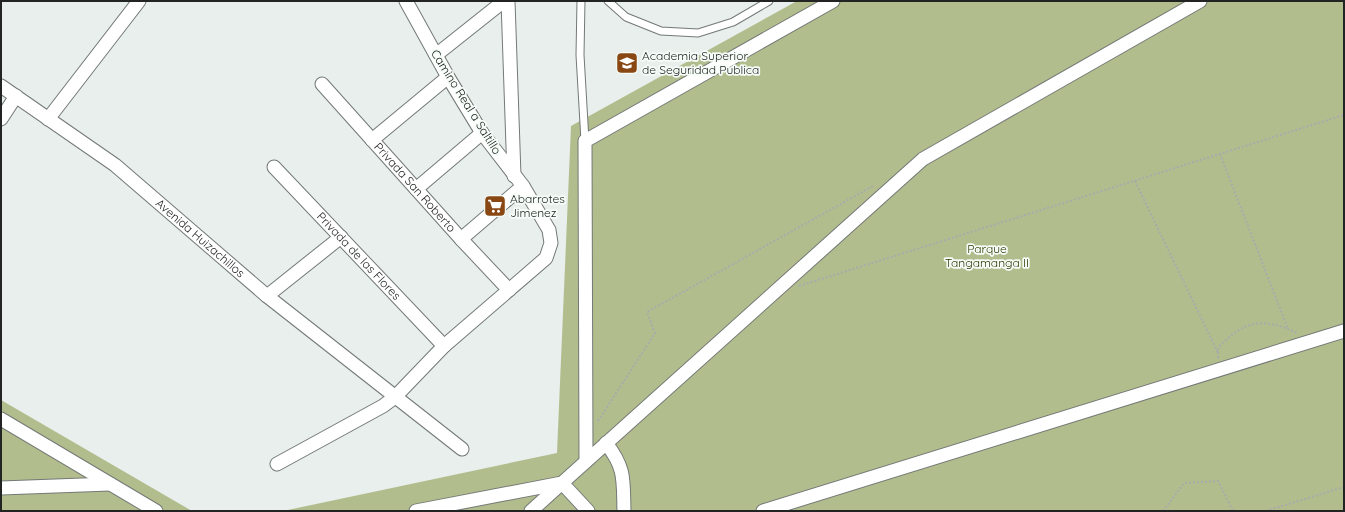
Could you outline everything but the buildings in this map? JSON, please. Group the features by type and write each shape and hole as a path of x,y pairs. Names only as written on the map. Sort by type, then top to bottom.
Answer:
{"street":[{"path":"48,119 139,1"},
{"name":"Camino Real a Saltillo","path":"406,1 448,77 482,133 518,181 549,230 551,243 546,258 509,290"},
{"path":"436,55 504,1"},
{"path":"461,239 518,181 508,1"},
{"path":"586,461 585,141 833,1"},
{"path":"530,511 923,159 1200,1"},
{"path":"372,140 448,77"},
{"name":"Privada San Roberto","path":"322,84 461,239 509,290"},
{"name":"Avenida Huizachillos","path":"1,86 115,165 267,296 462,449"},
{"path":"1,119 16,96"},
{"path":"416,189 482,133"},
{"name":"Privada de las Flores","path":"274,167 444,346"},
{"path":"267,296 341,237"},
{"path":"277,464 347,427 383,406 395,397 444,346 509,290"},
{"path":"763,511 1344,331"},
{"path":"1,419 156,511"},
{"path":"606,443 616,456 622,468 624,511"},
{"path":"416,511 562,482"},
{"path":"562,482 588,511"},
{"path":"1,488 110,484"}],"lane":[{"path":"581,1 580,55 585,141"},
{"path":"608,1 626,17 661,31 698,32 733,22 769,1"}],"path":[{"path":"794,288 1344,115"},
{"path":"1220,154 1288,329"},
{"path":"1135,181 1218,353"},
{"path":"586,439 656,333 647,312 874,186"},
{"path":"1218,371 1218,348 1229,336 1244,326 1269,323 1288,329 1314,341"},
{"path":"1163,511 1184,483 1218,481 1232,511"},
{"path":"1266,511 1344,487"}],"green space":[{"name":"Parque Tangamanga II","path":"797,1 1344,1 1344,511 283,511 557,453 571,126"},
{"path":"1,400 192,511 1,511"}],"place":[{"name":"Academia Superior de Seguridad Publica","path":"627,63"},
{"name":"Abarrotes Jimenez","path":"495,206"}]}
